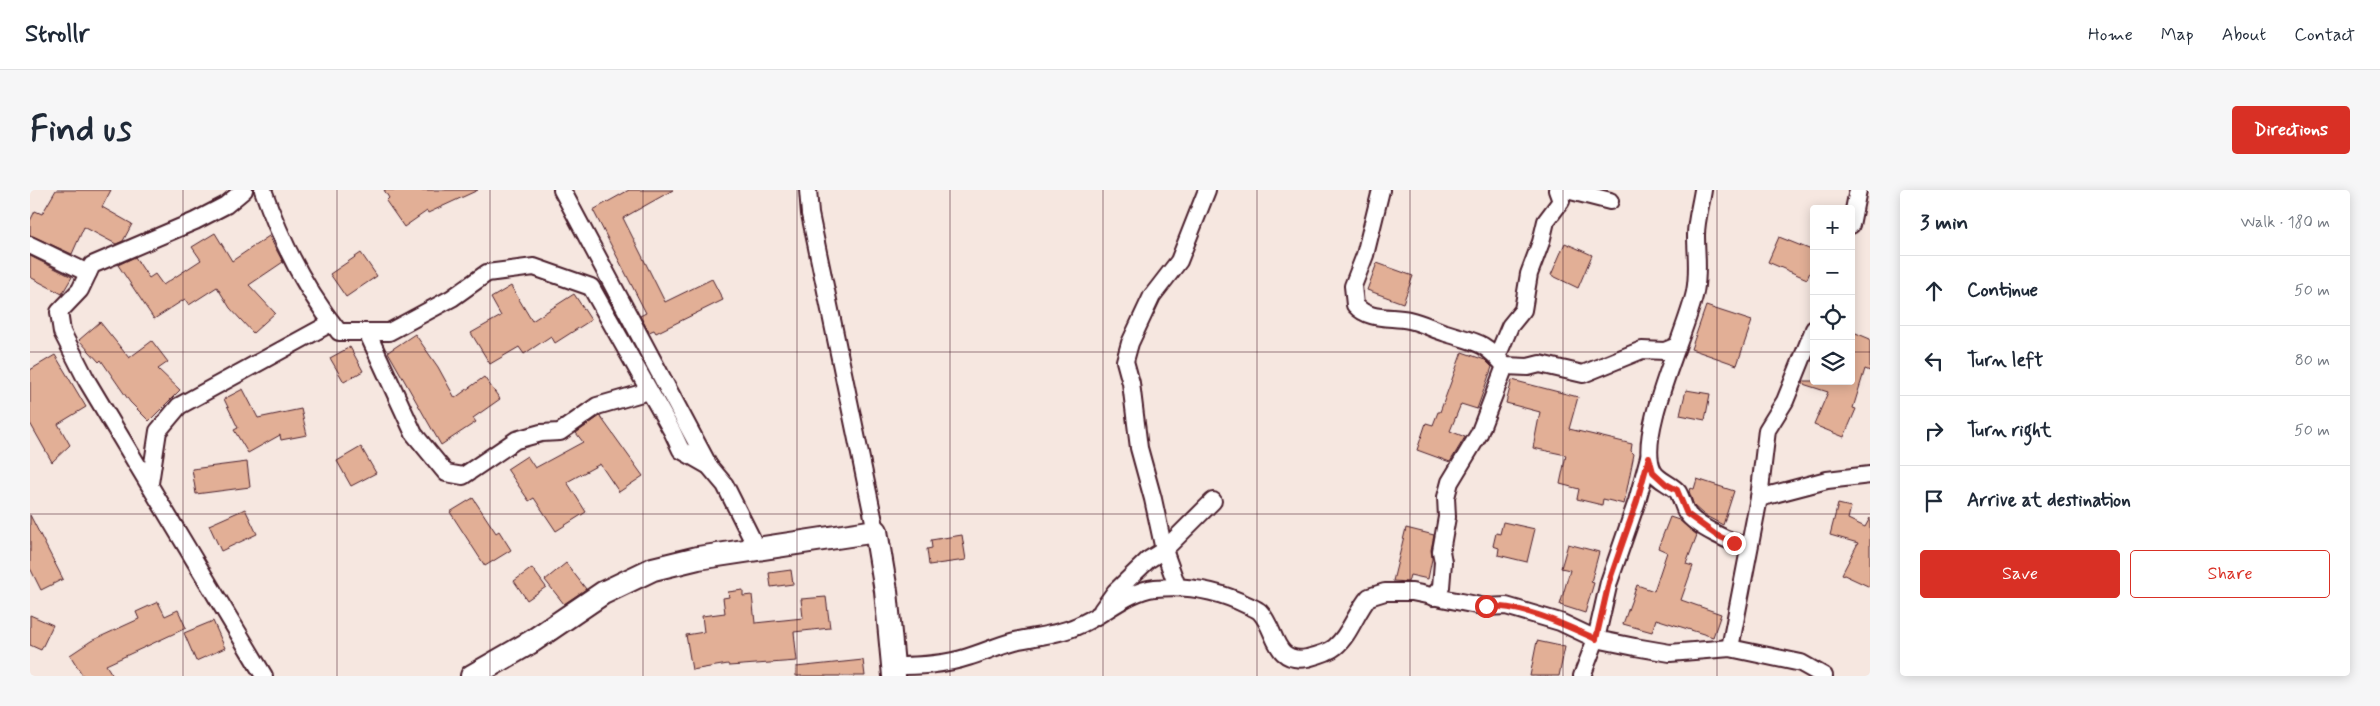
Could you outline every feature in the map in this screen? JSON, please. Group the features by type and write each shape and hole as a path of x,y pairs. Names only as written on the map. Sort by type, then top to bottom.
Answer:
{"street":[{"path":"244,190 226,205 195,221 92,265 80,290 59,312 62,332 87,382 150,483 264,676"},
{"path":"264,190 303,280 339,332 389,332 452,298 486,273 534,266 591,287 681,450 709,466"},
{"path":"562,190 709,466 725,485 757,550"},
{"path":"808,190 810,214 876,531 886,590 894,671 967,658 1011,642 1063,632 1152,588 1177,586 1206,590 1238,600 1260,612 1284,654 1296,660 1314,656 1335,647 1368,597 1385,592 1412,592 1441,594 1486,606 1506,606 1524,610 1560,622 1596,639 1670,653 1730,648 1801,663 1824,676"},
{"path":"1177,586 1164,550 1139,448 1131,383 1125,361 1130,343 1152,296 1179,261 1207,190"},
{"path":"1381,190 1365,255 1353,286 1355,305 1368,316 1427,324 1445,333 1474,340 1487,346 1501,361 1528,367 1540,364 1583,374 1642,350 1665,351 1677,346"},
{"path":"1441,594 1443,562 1441,551 1447,517 1446,497 1450,482 1479,434 1510,326 1523,310 1530,274 1542,242 1546,221 1561,201 1557,190"},
{"path":"1567,190 1610,201"},
{"path":"1582,676 1596,639 1609,582 1637,501 1649,457 1652,428 1662,388 1695,292 1699,260 1696,235 1703,190"},
{"path":"1855,205 1858,190"},
{"path":"30,245 88,273"},
{"path":"150,483 158,431 180,406 332,323"},
{"path":"367,332 414,434 446,473 463,476 516,440 541,433 560,432 597,406 649,391"},
{"path":"1730,648 1759,498 1767,430 1785,401 1810,339"},
{"path":"1649,457 1653,472 1666,484 1677,490 1687,514 1716,535 1749,547"},
{"path":"1759,498 1827,480 1870,475"},
{"path":"1100,614 1114,592 1148,560 1164,550 1213,501"},
{"path":"472,676 531,642 602,593 653,569 698,558 876,531"}],"building":[{"path":"56,190 111,190 102,207 132,224 123,241 116,244 84,227 72,254 30,235 30,221 35,211 42,214"},
{"path":"384,190 478,190 428,213 427,211 404,227 386,201 389,198"},
{"path":"629,190 673,190 623,218 665,302 712,279 723,300 656,333 654,330 649,332 640,316 646,313 593,210"},
{"path":"215,233 232,261 269,236 283,262 249,285 275,313 253,333 230,308 217,287 189,305 185,299 154,319 118,265 135,257 149,278 155,274 163,285 201,260 192,247"},
{"path":"1779,237 1810,249 1810,272 1807,279 1768,262"},
{"path":"1565,243 1592,255 1578,288 1551,275"},
{"path":"361,253 377,276 346,297 330,274"},
{"path":"30,256 72,277 62,294 30,277"},
{"path":"1377,263 1413,276 1403,303 1367,290"},
{"path":"511,286 532,321 574,294 591,320 555,343 551,336 524,354 519,347 490,364 471,333 501,316 491,298"},
{"path":"1706,306 1752,321 1737,365 1691,349"},
{"path":"100,322 129,358 152,341 168,362 158,369 180,390 149,421 130,402 101,360 99,362 79,340"},
{"path":"1855,333 1870,339 1870,371 1865,369 1853,408 1856,409 1844,437 1814,425 1828,392 1803,384 1804,381 1810,381 1810,385 1855,385"},
{"path":"415,334 438,367 455,398 484,377 500,399 473,418 476,422 441,445 388,352"},
{"path":"350,347 363,371 344,382 330,358"},
{"path":"1462,352 1485,360 1492,367 1477,409 1461,404 1450,431 1465,437 1450,462 1417,450 1426,423 1433,425 1438,412 1440,412"},
{"path":"55,355 86,407 58,424 70,445 52,462 30,423 30,370"},
{"path":"1512,380 1578,397 1569,429 1632,444 1631,451 1634,454 1624,504 1603,499 1602,505 1577,499 1579,489 1560,484 1566,455 1533,448 1540,412 1506,403"},
{"path":"243,389 258,418 301,409 307,435 281,440 280,435 248,453 234,430 238,428 224,399"},
{"path":"1686,390 1710,394 1705,420 1680,415"},
{"path":"600,416 643,476 619,492 600,464 567,482 586,512 556,531 534,498 529,501 507,469 527,456 535,468 583,442 576,433"},
{"path":"361,447 376,473 351,486 337,461"},
{"path":"247,462 250,487 196,494 192,469"},
{"path":"1697,479 1734,491 1723,525 1704,515 1694,506 1689,491 1690,488 1694,489"},
{"path":"473,498 496,533 499,531 511,550 485,566 450,512"},
{"path":"1838,504 1851,507 1848,519 1865,527 1870,518 1870,587 1842,574 1858,543 1830,535"},
{"path":"245,509 257,534 221,551 209,525"},
{"path":"30,515 63,579 41,590 30,568"},
{"path":"1670,517 1679,520 1697,535 1686,564 1693,566 1681,600 1721,614 1713,637 1656,619 1652,632 1623,624 1637,585 1654,591 1667,552 1658,548"},
{"path":"1503,522 1535,529 1527,562 1498,555 1499,548 1493,546 1496,533 1500,534"},
{"path":"1406,528 1434,535 1428,579 1410,575 1408,582 1393,581"},
{"path":"962,535 966,560 929,565 927,549 932,548 931,540"},
{"path":"1568,544 1599,552 1591,582 1594,583 1585,613 1560,605 1570,570 1561,568"},
{"path":"566,563 586,589 564,604 545,580"},
{"path":"532,568 546,587 527,600 514,581"},
{"path":"791,570 793,584 771,587 769,573"},
{"path":"743,590 743,596 752,595 755,623 803,618 801,599 826,597 830,628 794,632 797,661 729,666 728,664 692,670 686,635 704,632 702,616 725,613 723,598 729,597 728,592"},
{"path":"158,602 165,616 178,610 186,628 106,665 113,676 83,676 70,655 91,641 139,619 136,612"},
{"path":"30,615 53,625 41,650 30,645"},
{"path":"213,621 225,648 196,661 184,633"},
{"path":"1537,641 1565,647 1559,676 1530,676"},
{"path":"863,660 865,676 796,676 796,667"}],"route":[{"path":"1486,606 1506,606 1524,610 1560,622 1596,639 1609,582 1637,501 1649,457 1653,472 1666,484 1677,490 1687,514 1716,535 1734,543"}]}
